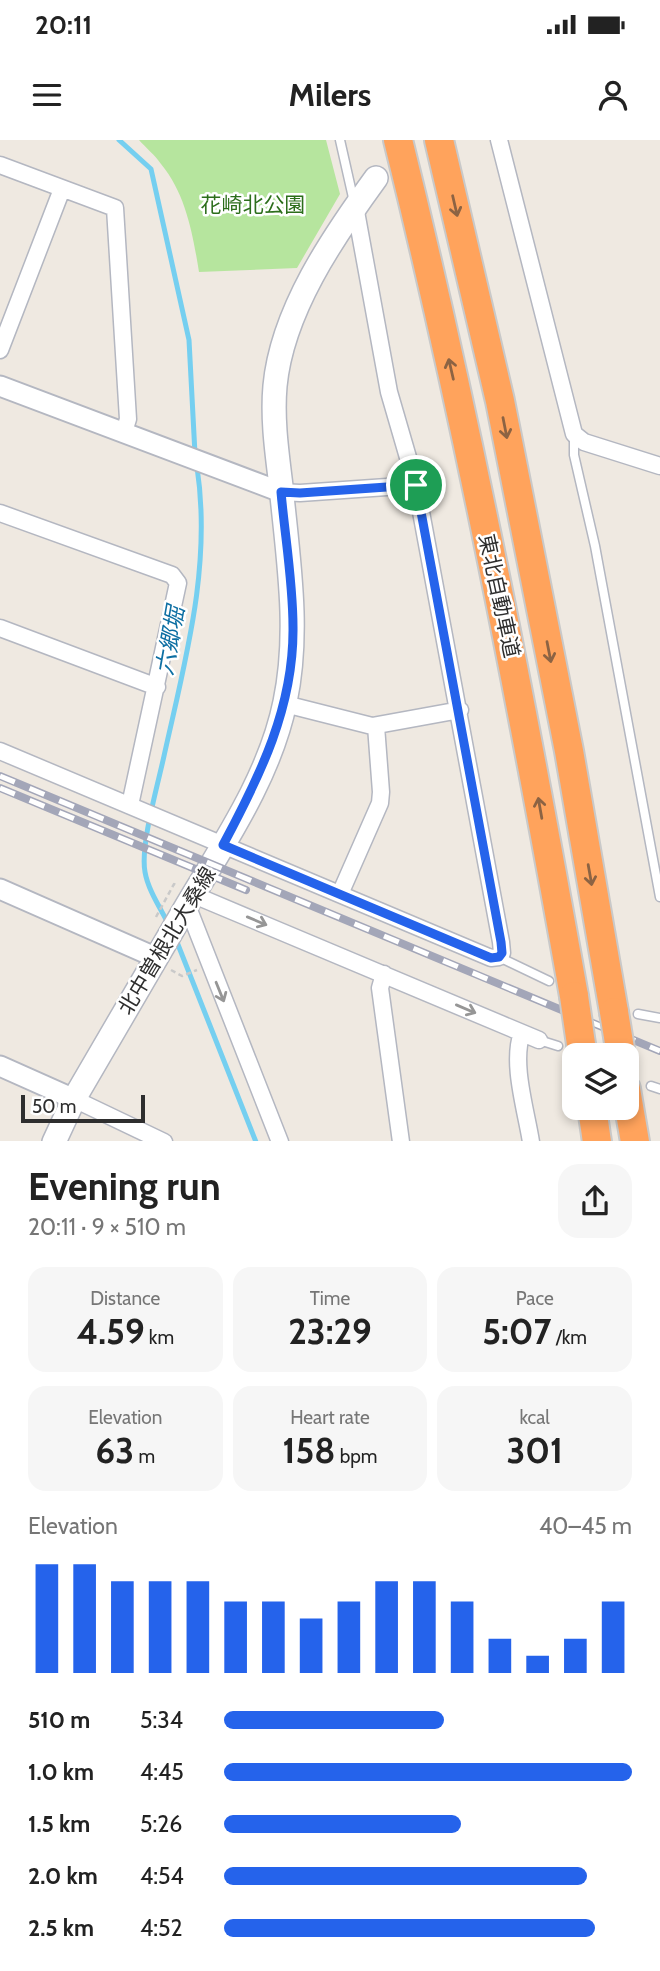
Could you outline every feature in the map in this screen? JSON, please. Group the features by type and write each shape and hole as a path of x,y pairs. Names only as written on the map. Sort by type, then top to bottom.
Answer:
{"highway":[{"name":"東北自動車道","path":"398,140 474,475 529,747 574,996 574,1043"},
{"name":"東北自動車道","path":"439,140 500,401 569,751 626,1013 622,1043"},
{"path":"635,1141 646,1088"},
{"path":"594,1120 597,1141"}],"main road":[{"name":"北中曽根北大桑線","path":"54,1141 74,1099 163,956 182,903 223,845 269,753 285,704 293,629 275,384 291,325 312,278 334,237 376,178"}],"street":[{"path":"499,140 574,434 584,442 660,466"},
{"path":"505,164 511,140"},
{"path":"0,164 115,208 128,419 124,432"},
{"path":"0,350 62,188"},
{"path":"0,751 491,958 499,957 502,953 460,710 416,485 390,392 355,206"},
{"path":"0,386 281,492 416,485"},
{"path":"0,513 172,575 178,583 135,808"},
{"path":"0,628 156,687"},
{"path":"285,704 376,726 460,710"},
{"path":"340,894 380,803 376,726"},
{"path":"0,889 163,956"},
{"path":"182,903 384,974 539,1040"},
{"path":"182,903 280,1141"},
{"path":"384,974 380,988 401,1141"},
{"path":"522,1033 518,1044 518,1060 525,1141"},
{"path":"0,1066 162,1141"}],"lane":[{"path":"340,140 355,206"},
{"path":"574,434 574,455 595,546 660,897"},
{"path":"499,957 549,981"},
{"path":"626,1013 660,1018"},
{"path":"539,1040 562,1047"}],"path":[{"path":"150,926 182,903"},
{"path":"163,956 176,975 182,976 200,968"}],"green space":[{"name":"花崎北公園","path":"139,140 326,140 340,194 297,268 199,272 191,229 177,188 159,161"}],"waterway":[{"name":"六郷堀","path":"119,140 151,169 189,340 195,454"},
{"name":"六郷堀","path":"169,925 149,886 144,861 150,815 188,649 199,577 201,504 197,467"},
{"name":"六郷堀","path":"175,937 256,1141"}],"railway":[{"path":"0,776 660,1051"},
{"path":"0,788 246,890"}],"route":[{"path":"416,485 460,710 501,942 502,953 499,957 491,958 223,845 269,753 285,704 289,680 293,629 292,597 281,492 416,485"}]}
